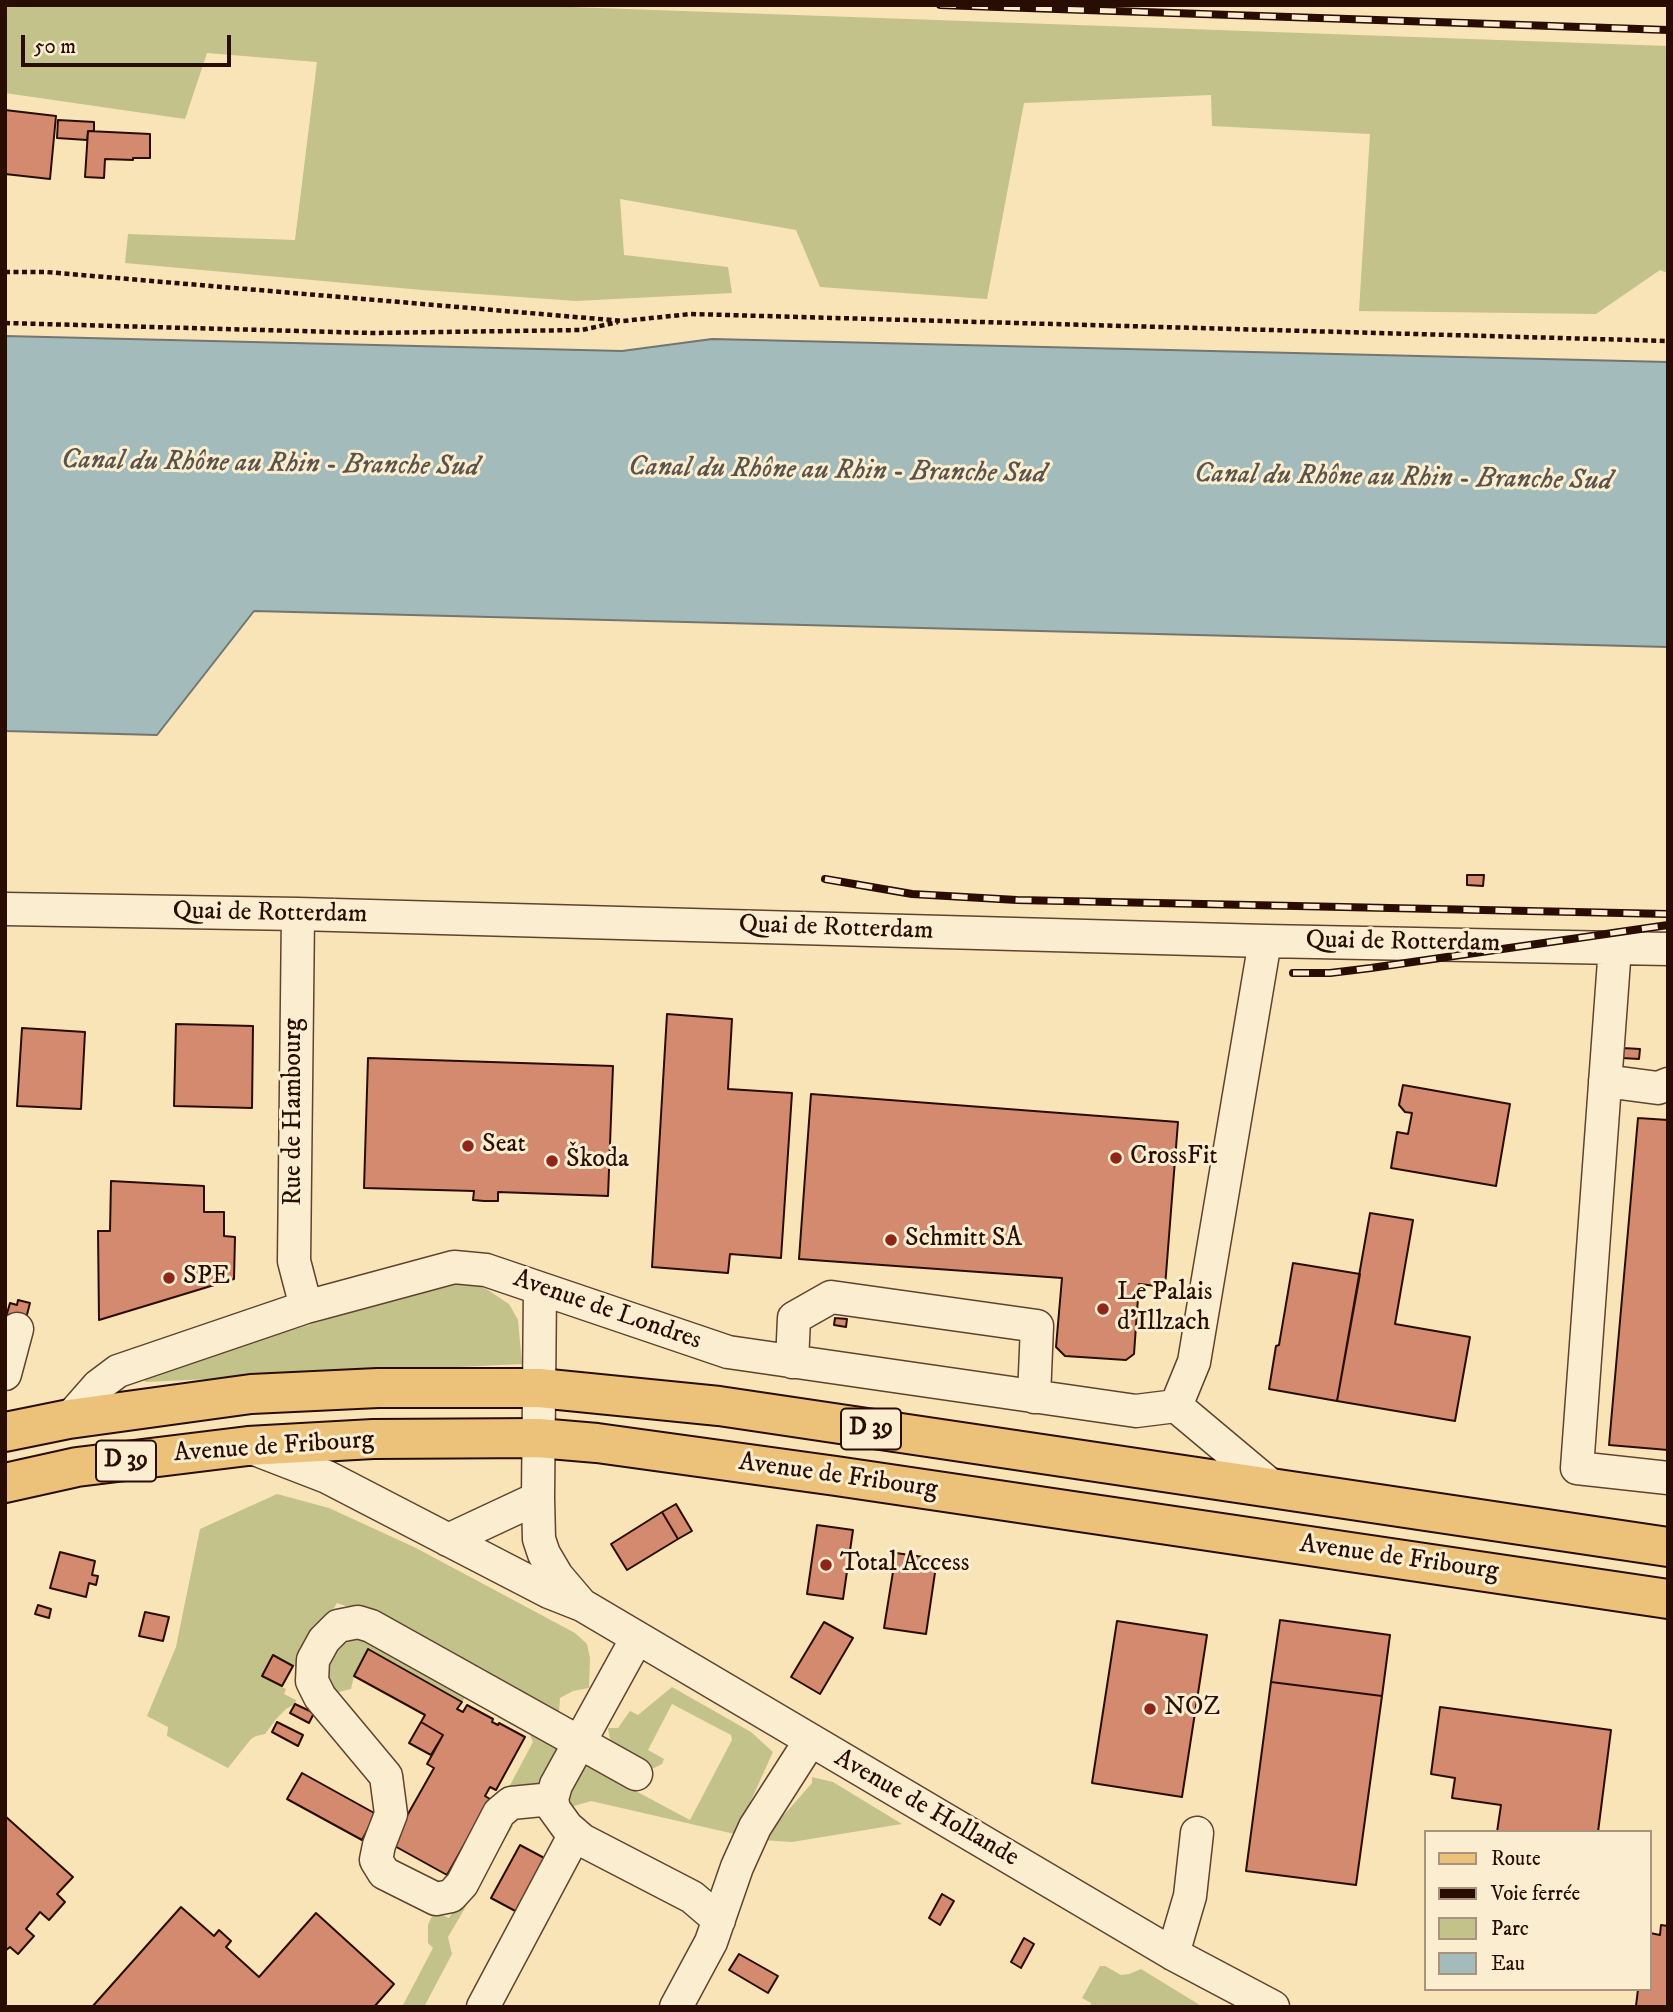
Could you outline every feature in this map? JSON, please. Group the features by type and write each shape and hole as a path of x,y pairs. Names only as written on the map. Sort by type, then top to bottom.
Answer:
{"main road":[{"name":"Avenue de Fribourg","path":"5,1432 69,1419 251,1394 378,1388 539,1388 719,1406 1668,1547"},
{"name":"Avenue de Fribourg","path":"5,1483 77,1467 248,1446 373,1439 538,1438 597,1443 823,1474 1668,1599"}],"street":[{"name":"Quai de Rotterdam","path":"5,909 298,914 1265,941 1668,948"},
{"name":"Rue de Hambourg","path":"298,914 294,1261 306,1307"},
{"path":"1265,941 1194,1362 1176,1406 1275,1489"},
{"path":"1615,947 1577,1468 1668,1478"},
{"path":"1605,1082 1658,1088 1668,1084"},
{"name":"Avenue de Londres","path":"69,1419 98,1386 118,1371 306,1307 454,1267 486,1270 728,1352 1136,1411 1176,1406"},
{"name":"Avenue de Hollande","path":"540,1289 539,1539 557,1576 582,1605"},
{"path":"792,1362 794,1318 831,1297 1037,1326 1034,1397"},
{"path":"5,1374 17,1329"},
{"name":"Avenue de Hollande","path":"248,1446 327,1476 549,1592 582,1605 637,1638 802,1753 1273,2007"},
{"path":"448,1540 538,1498"},
{"path":"552,1799 512,1803 499,1813 462,1884 451,1896 436,1899 384,1873 376,1860 391,1814 386,1776 320,1697 312,1681 313,1660 324,1640 338,1626 358,1622 371,1626 636,1774"},
{"path":"637,1638 556,1786 552,1799 554,1809 567,1827 582,1839 692,1896 719,1920"},
{"path":"676,2007 711,1942 737,1867 755,1827 802,1753"},
{"path":"1173,1954 1190,1896 1197,1833"},
{"path":"483,2007 575,1834"}],"path":[{"path":"5,272 73,274 622,321"},
{"path":"5,323 372,333 582,330 622,321 691,314 1668,341"}],"green space":[{"path":"5,5 514,5 1668,46 1668,273 1660,270 1596,314 1359,311 1370,134 1212,126 1211,95 1024,103 987,299 820,287 796,230 620,199 624,255 728,267 732,293 576,301 125,263 128,234 295,240 317,62 207,53 185,119 5,93"},
{"path":"451,1282 472,1282 509,1304 518,1320 522,1364 146,1382 140,1376"},
{"path":"277,1494 329,1508 416,1548 575,1633 587,1644 590,1658 589,1688 573,1691 560,1698 559,1713 363,1612 337,1603 298,1666 273,1655 262,1676 286,1689 284,1694 296,1700 295,1704 277,1718 265,1734 251,1739 228,1768 167,1736 168,1727 147,1716 176,1647 200,1529"},
{"path":"357,1631 470,1689 462,1702 369,1650 354,1676 351,1689 331,1694 321,1667 324,1656"},
{"path":"672,1687 751,1732 773,1752 748,1807 739,1835 591,1801 571,1807 569,1794 583,1763 690,1820 732,1740 731,1735 672,1704 648,1750 664,1759 662,1764 650,1768 615,1748 608,1728 618,1728 630,1711 638,1715"},
{"path":"503,1707 560,1744 558,1755 542,1784 508,1789 533,1742 530,1735 497,1717"},
{"path":"812,1777 833,1782 902,1824 792,1842 762,1840 812,1783"},
{"path":"508,1823 513,1826 448,1937 452,1954 424,2007 402,2007 433,1948 428,1943 428,1925 431,1918 438,1913 449,1918"},
{"path":"1100,1966 1121,1975 1141,1969 1203,2007 1090,2007 1091,2003 1082,1998"}],"water":[{"name":"Canal du Rhône au Rhin - Branche Sud","path":"5,336 622,351 712,339 1668,362 1668,647 254,611 157,735 5,731"}],"building":[{"path":"5,110 56,116 50,179 5,174"},
{"path":"58,120 94,122 94,131 88,131 87,140 57,138"},
{"path":"88,131 150,134 150,158 105,159 104,178 85,177"},
{"path":"1467,875 1484,875 1483,886 1467,885"},
{"path":"667,1014 732,1019 728,1089 792,1093 781,1258 730,1254 728,1273 652,1267"},
{"path":"176,1024 253,1026 252,1108 174,1106"},
{"path":"22,1028 85,1032 81,1109 17,1106"},
{"path":"1623,1048 1640,1049 1639,1059 1622,1058"},
{"path":"368,1058 613,1066 608,1196 498,1192 498,1201 484,1201 473,1200 474,1191 364,1188"},
{"path":"1403,1085 1510,1104 1496,1186 1391,1168 1397,1132 1408,1134 1412,1113 1405,1112 1399,1105"},
{"path":"811,1094 1178,1122 1165,1287 1139,1284 1134,1354 1126,1360 1065,1356 1056,1347 1062,1278 799,1259"},
{"path":"1638,1118 1668,1120 1668,1450 1609,1445"},
{"path":"111,1181 204,1186 204,1212 224,1212 224,1236 235,1237 234,1279 99,1320 98,1231 110,1231"},
{"path":"1370,1213 1413,1220 1395,1324 1470,1337 1455,1421 1337,1401"},
{"path":"1293,1263 1360,1274 1337,1401 1269,1389"},
{"path":"18,1300 30,1303 24,1326 13,1318 6,1317 10,1303 17,1305"},
{"path":"835,1318 847,1319 846,1327 834,1325"},
{"path":"676,1504 692,1531 678,1539 662,1512"},
{"path":"662,1512 678,1539 627,1570 611,1544"},
{"path":"817,1525 853,1530 843,1599 807,1594"},
{"path":"60,1552 95,1561 92,1575 98,1576 96,1585 89,1583 86,1597 50,1588"},
{"path":"896,1553 937,1559 926,1634 884,1628"},
{"path":"38,1605 51,1609 49,1618 35,1614"},
{"path":"145,1612 169,1617 163,1641 139,1636"},
{"path":"1280,1620 1390,1635 1382,1696 1271,1682"},
{"name":"NOZ","path":"1117,1621 1207,1635 1182,1797 1092,1783"},
{"path":"824,1622 853,1638 820,1694 791,1677"},
{"path":"368,1649 462,1702 457,1709 463,1712 467,1705 493,1719 492,1722 525,1737 496,1790 490,1787 485,1796 490,1799 447,1875 391,1844 434,1768 427,1764 443,1735 421,1722 425,1715 354,1676"},
{"path":"273,1655 293,1666 282,1686 262,1676"},
{"path":"1271,1682 1382,1696 1356,1885 1246,1871"},
{"path":"295,1704 314,1713 309,1723 290,1713"},
{"path":"1440,1707 1611,1730 1598,1830 1497,1830 1501,1805 1452,1798 1455,1778 1431,1774"},
{"path":"277,1722 303,1735 298,1746 272,1732"},
{"path":"421,1722 443,1735 431,1755 409,1743"},
{"path":"302,1773 376,1814 362,1840 287,1799"},
{"path":"5,1816 73,1877 57,1894 65,1902 49,1920 40,1912 26,1929 34,1936 18,1954 10,1947 5,1951"},
{"path":"520,1845 548,1860 519,1913 491,1898"},
{"path":"942,1894 954,1901 940,1925 929,1918"},
{"path":"181,1907 214,1936 219,1930 231,1941 226,1947 259,1977 316,1913 394,1984 374,2007 92,2007"},
{"path":"1661,1925 1668,1926 1668,2007 1636,2006 1638,1991 1652,1991 1652,1933 1660,1935"},
{"path":"1024,1938 1034,1944 1021,1968 1011,1962"},
{"path":"739,1954 778,1976 768,1993 729,1970"}],"railway":[{"path":"940,5 1668,30"},
{"path":"825,879 912,894 1017,900 1668,914"},
{"path":"1293,973 1330,973 1371,968 1668,925"}],"place":[{"name":"Seat","path":"468,1146"},
{"name":"CrossFit","path":"1116,1158"},
{"name":"Škoda","path":"552,1161"},
{"name":"Schmitt SA","path":"891,1240"},
{"name":"SPE","path":"169,1278"},
{"name":"Le Palais d'Illzach","path":"1103,1309"},
{"name":"Total Access","path":"826,1565"},
{"name":"NOZ","path":"1150,1709"}]}
